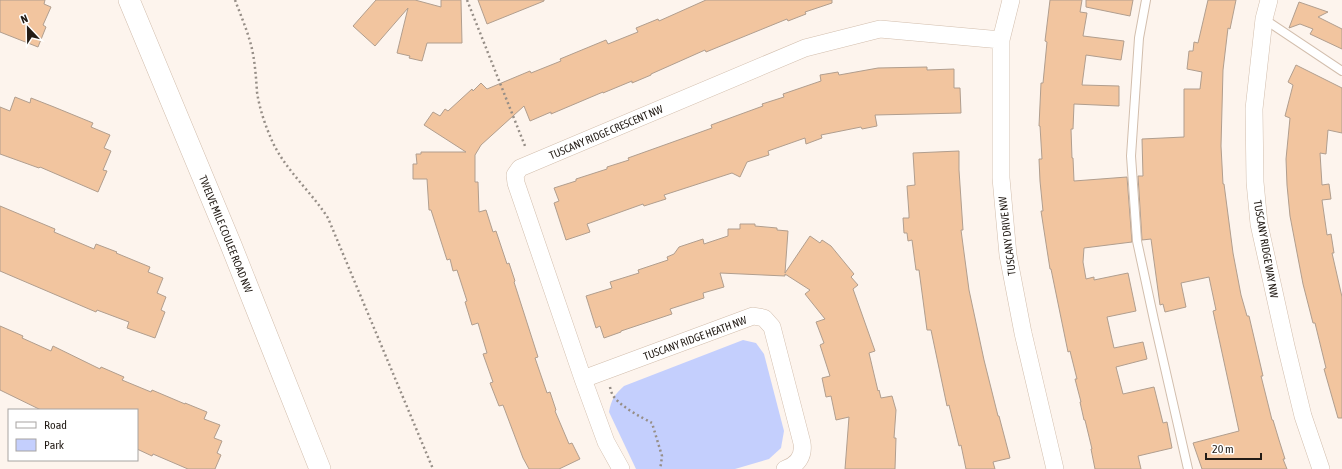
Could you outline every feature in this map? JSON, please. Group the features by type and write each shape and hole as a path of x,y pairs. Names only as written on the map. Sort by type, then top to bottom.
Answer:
{"street":[{"name":"TWELVE MILE COULEE ROAD NW","path":"130,0 231,245 320,469"},
{"name":"TUSCANY DRIVE NW","path":"1011,0 1001,40 1001,178 1008,255 1023,333 1054,469"},
{"name":"TUSCANY RIDGE WAY NW","path":"1269,0 1264,19 1254,109 1255,182 1259,224 1303,416 1321,469"},
{"name":"TUSCANY RIDGE CRESCENT NW","path":"621,469 606,442 516,183 515,175 520,168 806,48 880,30 1001,40"},
{"name":"TUSCANY RIDGE HEATH NW","path":"583,379 753,316 764,318 772,327 804,452 800,460 791,467 785,469"}],"lane":[{"path":"1146,0 1139,38 1131,156 1137,241 1188,469"},
{"path":"1264,19 1342,70"}],"path":[{"path":"235,0 252,48 256,73 257,93 261,111 270,137 279,154 321,206 328,218 434,469"},
{"path":"467,0 531,163"},
{"path":"604,372 614,397 634,413 652,423 662,456 662,464 660,469"}],"green space":[{"path":"743,340 756,343 764,354 784,431 781,448 769,459 735,469 636,469 609,412 612,401 618,392 624,386"}],"building":[{"path":"0,0 45,0 44,4 51,7 43,25 46,27 38,47 0,32"},
{"path":"376,0 415,0 441,7 441,0 461,0 462,43 427,43 422,61 397,53 408,8 375,46 353,26"},
{"path":"478,0 544,0 544,1 487,24"},
{"path":"706,0 832,0 832,3 805,12 806,14 788,21 787,19 706,52 705,50 632,83 632,81 551,114 551,112 530,121 524,106 481,145 475,155 475,182 478,182 479,212 486,210 493,232 496,231 507,264 509,263 515,281 514,282 538,357 535,358 547,393 550,392 556,410 555,411 569,444 572,443 580,459 559,469 529,469 523,458 503,405 499,406 490,383 493,382 483,354 487,353 478,323 472,325 465,302 467,301 457,270 453,271 450,259 447,260 431,210 429,210 427,179 413,179 413,164 417,164 416,154 421,154 421,152 466,152 424,125 433,112 440,116 445,109 448,111 472,89 473,91 481,83 487,89 530,71 531,73 606,40 608,44 638,32 636,28 658,19 659,21"},
{"path":"1050,0 1082,0 1080,12 1087,13 1083,36 1124,41 1121,60 1086,55 1082,85 1119,86 1119,106 1074,104 1073,129 1071,129 1072,158 1074,181 1127,177 1132,242 1084,248 1083,262 1086,279 1094,277 1094,280 1128,273 1136,311 1107,317 1114,348 1143,342 1147,359 1116,367 1123,394 1154,387 1163,423 1167,422 1172,448 1138,456 1141,469 1095,469 1092,449 1075,379 1077,379 1070,351 1068,352 1050,269 1041,211 1043,211 1039,159 1042,159 1039,126 1041,83 1043,83 1047,42 1045,41"},
{"path":"1086,0 1133,0 1130,16 1086,7"},
{"path":"1208,0 1236,0 1230,29 1228,28 1223,70 1221,146 1223,184 1241,295 1247,316 1249,316 1263,376 1261,376 1272,420 1287,469 1202,469 1193,443 1239,431 1213,311 1216,310 1209,277 1181,283 1186,307 1165,312 1163,304 1160,305 1151,239 1142,240 1138,176 1143,176 1142,139 1184,137 1184,89 1200,89 1202,72 1187,69 1189,51 1193,51 1194,42 1198,43"},
{"path":"1299,2 1328,12 1318,17 1342,29 1342,49 1310,34 1313,29 1300,24 1289,28"},
{"path":"1296,65 1342,88 1342,133 1328,130 1326,154 1320,153 1322,185 1329,184 1331,199 1322,200 1327,235 1331,234 1334,253 1332,253 1342,297 1342,418 1338,418 1324,369 1326,368 1315,323 1313,323 1303,284 1290,216 1286,159 1290,118 1285,116 1293,85 1288,82"},
{"path":"927,67 927,70 954,69 954,88 960,88 961,113 875,115 877,126 862,129 861,127 821,135 822,138 806,144 805,138 768,151 769,155 747,162 740,177 732,173 664,195 666,199 644,206 643,204 587,224 590,232 566,240 554,203 559,201 554,188 607,169 607,167 629,160 628,158 712,128 711,125 763,106 762,104 784,97 783,94 821,81 820,75 838,72 839,75 878,68"},
{"path":"15,97 30,103 31,98 54,107 93,123 91,127 110,135 104,148 111,151 103,170 107,171 98,192 40,167 39,168 0,154 0,107 10,111"},
{"path":"959,151 963,230 961,230 969,290 984,360 1010,458 993,462 995,469 966,469 961,445 959,446 949,405 947,406 931,330 927,330 919,270 916,270 912,240 908,241 907,233 904,233 903,218 909,218 907,186 915,185 913,153"},
{"path":"0,206 55,229 54,232 94,249 96,244 117,252 116,253 150,267 148,272 163,278 157,293 166,297 161,310 165,312 155,338 127,328 129,322 97,310 96,312 0,271"},
{"path":"740,224 755,224 755,226 777,228 777,230 788,231 785,273 810,236 820,243 822,240 831,246 854,274 851,277 858,285 853,289 875,351 869,353 878,391 879,390 881,398 892,396 896,410 894,438 896,438 895,469 845,469 849,417 836,420 831,396 826,397 822,378 830,376 820,345 824,343 816,322 825,319 805,294 810,290 785,274 785,276 720,273 724,287 703,293 704,298 670,309 672,314 604,338 600,326 596,328 586,296 612,288 610,282 639,273 638,270 668,260 667,257 674,254 679,247 703,239 704,244 728,236 728,229 740,229"},
{"path":"0,326 51,351 53,346 100,369 101,367 124,377 122,380 151,392 152,390 207,412 204,419 220,425 214,438 222,441 217,453 221,455 215,469 188,469 153,454 152,456 138,449 138,409 39,409 0,390"}]}
